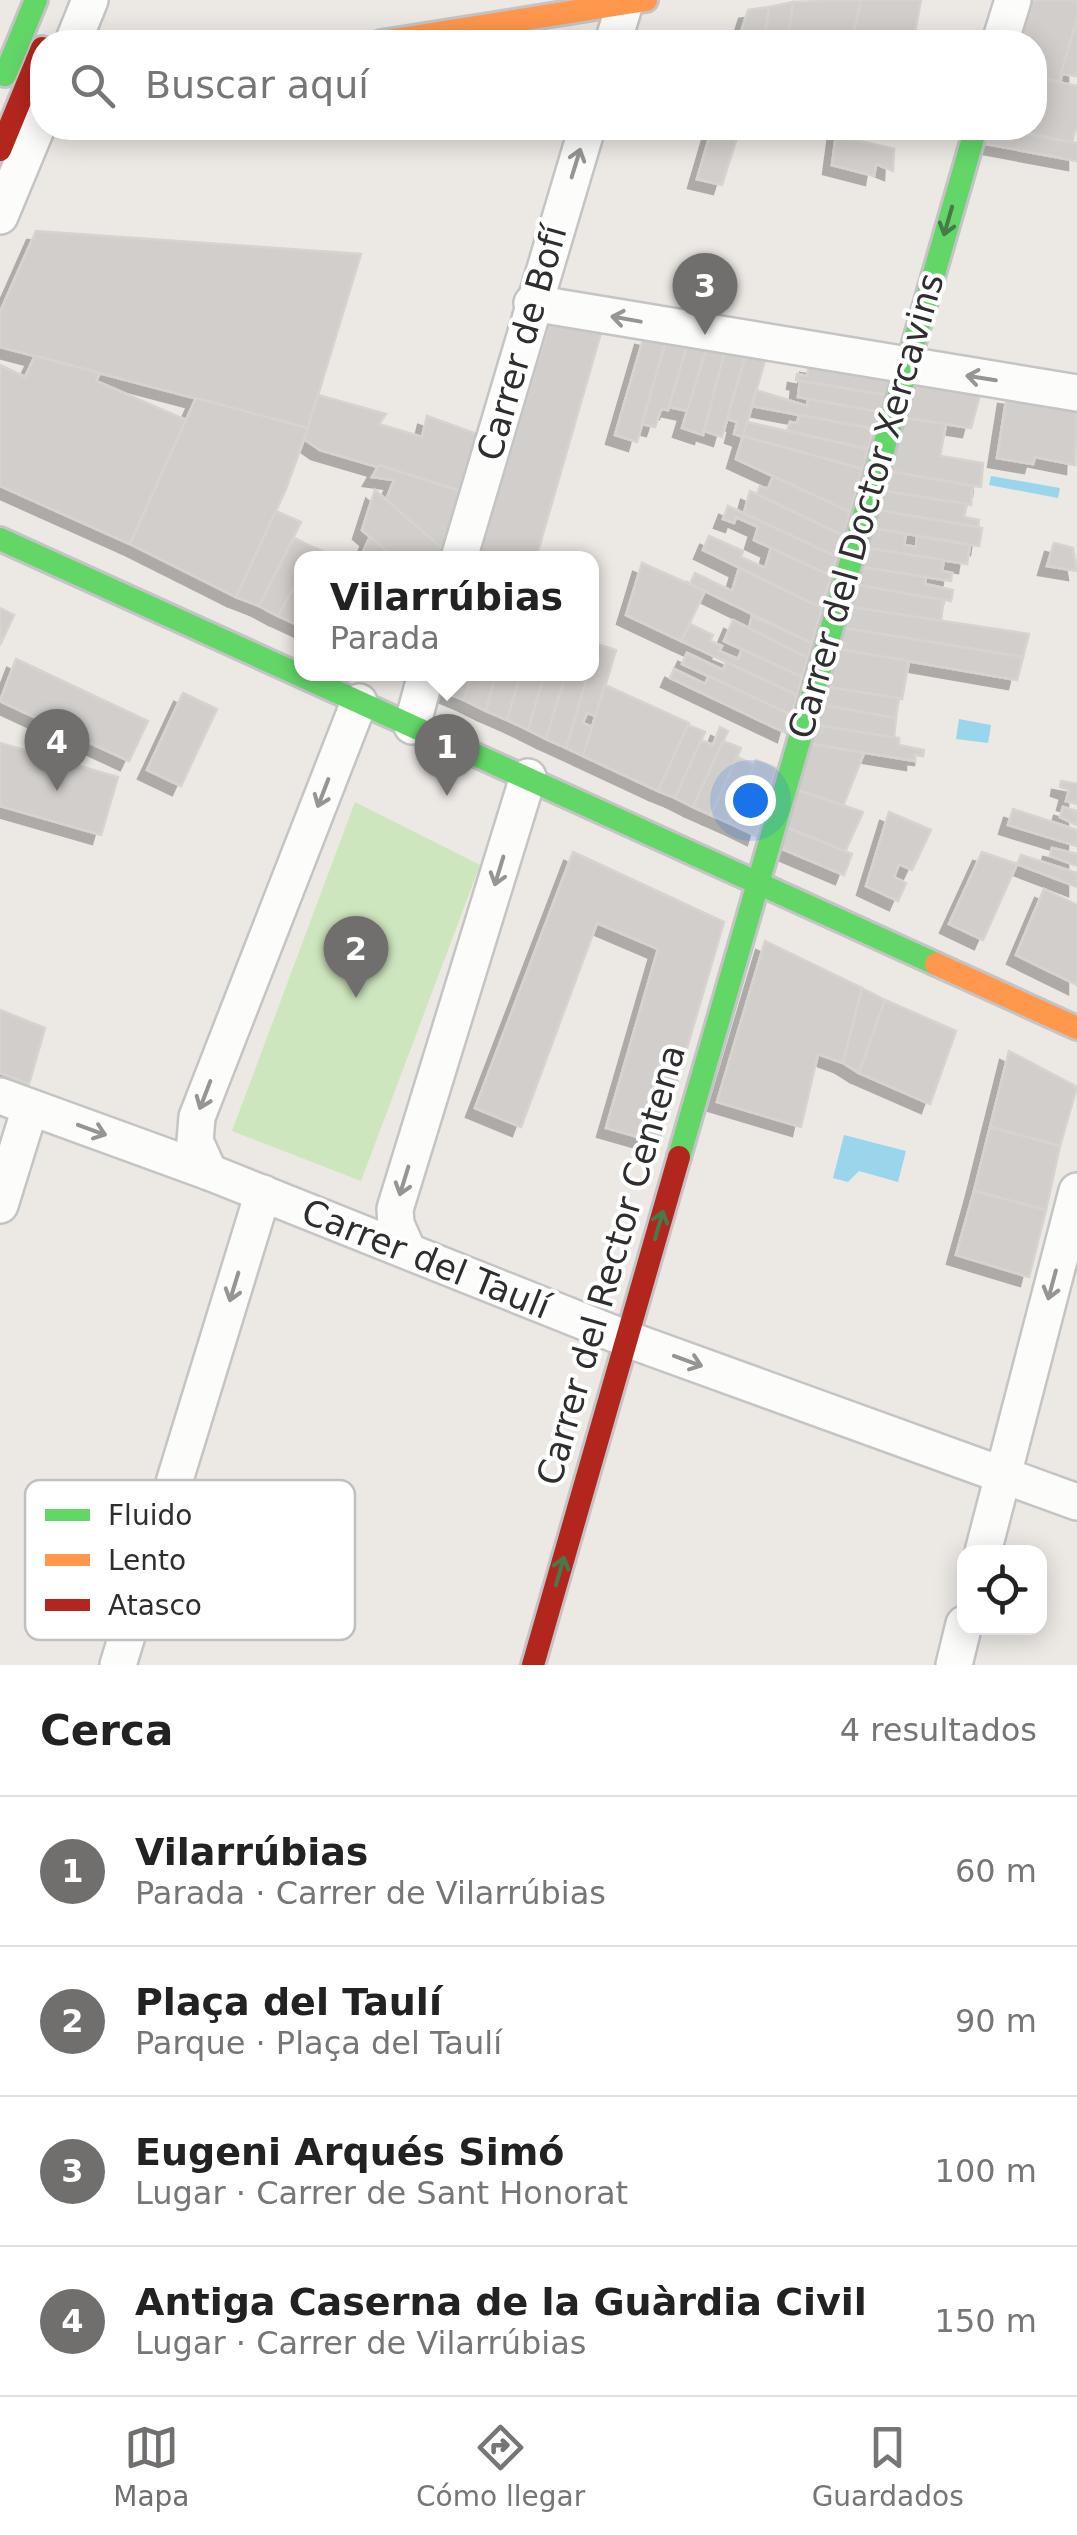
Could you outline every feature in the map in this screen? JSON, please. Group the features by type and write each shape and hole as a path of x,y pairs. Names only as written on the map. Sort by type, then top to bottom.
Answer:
{"street":[{"path":"0,86 36,0"},
{"path":"64,30 90,0"},
{"path":"1003,30 1012,0"},
{"path":"417,30 459,16 636,2"},
{"path":"620,30 636,2"},
{"path":"0,150 30,78"},
{"path":"0,216 32,140"},
{"name":"Carrer de Bofí","path":"461,551 583,140"},
{"name":"Carrer del Doctor Xercavins","path":"755,884 972,140"},
{"path":"532,302 1077,394"},
{"path":"0,538 294,672"},
{"path":"313,681 1077,1028"},
{"path":"412,726 424,681"},
{"path":"209,1172 195,1141 197,1117 359,702"},
{"path":"408,1251 396,1224 396,1209 528,778"},
{"name":"Carrer del Rector Centena","path":"532,1665 755,884"},
{"path":"0,1205 15,1102"},
{"name":"Carrer del Taulí","path":"15,1102 209,1172 626,1339 1077,1502"},
{"path":"985,1545 1077,1190"},
{"path":"174,1480 262,1193"},
{"path":"954,1665 961,1635"},
{"path":"118,1665 126,1640"}],"green space":[{"path":"355,802 480,865 361,1181 232,1131"}],"water":[{"path":"991,476 1060,488 1058,498 989,485"},
{"path":"959,719 991,725 988,743 956,739"},
{"path":"844,1135 906,1151 898,1182 859,1171 848,1182 833,1178"}],"building":[{"path":"861,0 855,30 789,30 793,2"},
{"path":"861,0 921,0 915,30 855,30"},
{"path":"1028,0 1077,0 1077,18 1060,82 1047,80 1047,30 1018,30"},
{"path":"793,2 789,30 766,30 769,7"},
{"path":"769,7 766,30 742,30 748,10"},
{"path":"1077,18 1077,76 1061,74"},
{"path":"1047,80 1077,86 1077,125 1072,142 1047,137"},
{"path":"1047,138 1077,143 1077,161 986,144 987,140"},
{"path":"708,140 736,140 722,185 697,179"},
{"path":"835,140 856,140 894,149 893,171 876,164 874,176 832,165"},
{"path":"36,231 361,254 308,428 0,347 0,312"},
{"path":"550,322 601,333 538,551 480,551"},
{"path":"644,336 666,341 637,442 615,435"},
{"path":"666,341 687,345 668,410 661,409 655,427 642,424"},
{"path":"687,345 707,347 688,411 669,407"},
{"path":"707,347 725,351 703,435 682,428"},
{"path":"725,351 746,354 722,437 704,431"},
{"path":"746,354 766,357 743,437 734,434 737,422 727,419"},
{"path":"35,356 100,373 96,381 186,420 130,544 0,486 0,365 25,377"},
{"path":"809,364 890,377 885,395 796,380 797,374 807,376"},
{"path":"916,380 981,391 971,428 905,418"},
{"path":"800,381 885,395 879,412 798,397"},
{"path":"756,390 807,406 808,399 879,412 874,429 752,406"},
{"path":"318,395 386,414 379,424 422,437 427,416 488,438 473,495 320,450 304,439"},
{"path":"1007,395 1077,406 1075,465 1035,457 1033,464 997,458"},
{"path":"196,398 308,428 286,489 236,597 130,544"},
{"path":"799,415 874,429 868,449 787,431 790,422 797,423"},
{"path":"905,418 946,424 940,456 983,463 981,487 889,471"},
{"path":"747,422 868,449 863,469 743,436"},
{"path":"743,436 863,469 850,512 736,459"},
{"path":"379,465 473,495 454,551 445,551 386,500 394,480 372,477"},
{"path":"889,471 972,486 971,505 884,491"},
{"path":"773,476 850,512 844,536 757,494 760,486 768,489"},
{"path":"375,490 444,551 388,551 362,530"},
{"path":"750,491 844,536 837,557 744,513"},
{"path":"884,491 967,504 964,517 979,520 978,527 878,510"},
{"path":"728,506 837,557 831,576 754,540 758,527 736,517 734,523 723,519"},
{"path":"878,510 982,528 979,546 872,528"},
{"path":"276,511 301,522 259,606 236,597"},
{"path":"872,528 906,534 904,545 916,547 917,536 970,545 967,564 867,548"},
{"path":"709,536 743,551 741,557 765,568 771,548 831,576 822,608 703,550"},
{"path":"370,537 387,551 363,551"},
{"path":"294,538 315,548 294,551 294,587 278,616 259,606"},
{"path":"1054,543 1073,548 1077,571 1047,566"},
{"path":"867,548 944,560 942,571 952,573 951,581 861,567"},
{"path":"642,563 705,591 681,641 626,615"},
{"path":"861,567 926,577 925,584 953,590 951,601 857,585"},
{"path":"739,568 822,608 812,643 690,584 695,573 732,591"},
{"path":"857,585 943,600 941,621 851,607"},
{"path":"294,587 294,623 278,616"},
{"path":"851,607 1029,634 1023,657 844,628"},
{"path":"0,608 14,615 0,645"},
{"path":"752,616 812,643 808,658 749,628"},
{"path":"733,620 808,658 802,677 724,641"},
{"path":"690,624 713,635 710,641 722,646 719,651 738,659 742,649 802,677 797,695 681,641"},
{"path":"844,628 1023,657 1017,680 838,649"},
{"path":"599,645 616,650 596,716 587,713 583,723 592,727 583,756 566,748 586,681 599,681"},
{"path":"838,649 909,661 902,699 827,687"},
{"path":"687,653 723,670 726,662 797,695 791,715 682,664"},
{"path":"16,659 148,721 129,761 0,701"},
{"path":"674,669 705,684 709,676 791,715 786,733 670,678"},
{"path":"445,681 470,681 464,700 442,691"},
{"path":"470,681 494,681 486,711 464,700"},
{"path":"494,681 519,681 507,720 486,711"},
{"path":"519,681 543,681 528,730 507,720"},
{"path":"543,681 564,681 546,739 528,730"},
{"path":"564,681 586,681 566,748 546,739"},
{"path":"605,685 689,723 658,791 583,756"},
{"path":"827,687 899,698 896,718 822,705"},
{"path":"183,693 217,709 181,786 147,770"},
{"path":"822,705 896,718 894,738 816,725"},
{"path":"688,725 705,732 675,798 658,791"},
{"path":"816,725 899,738 899,745 924,750 923,756 915,755 915,761 811,744"},
{"path":"720,727 728,731 693,807 675,798 701,740 713,745"},
{"path":"723,741 741,748 711,815 693,807"},
{"path":"0,743 118,777 101,835 0,806"},
{"path":"811,744 864,753 843,806 798,790"},
{"path":"737,757 754,765 729,823 711,815"},
{"path":"756,760 776,768 756,836 729,823"},
{"path":"1061,781 1077,784 1077,804 1066,801 1069,790 1060,787"},
{"path":"798,790 863,812 845,852 786,827"},
{"path":"1063,807 1077,811 1077,825 1060,817"},
{"path":"1013,809 1077,830 1077,846 1008,825"},
{"path":"889,812 931,830 912,870 899,864 894,877 906,883 898,901 866,886"},
{"path":"786,827 852,854 844,875 780,848"},
{"path":"1052,848 1077,854 1077,866 1050,856"},
{"path":"573,852 724,922 659,1143 606,1128 658,949 597,923 521,1127 475,1108"},
{"path":"982,852 1017,864 983,940 949,924"},
{"path":"1021,855 1077,873 1077,887 1017,864"},
{"path":"1044,889 1077,905 1077,985 1016,955"},
{"path":"765,941 862,988 843,1063 818,1054 801,1127 717,1102"},
{"path":"862,988 885,1000 859,1073 843,1063"},
{"path":"885,1000 956,1031 930,1104 859,1073"},
{"path":"0,1010 45,1028 29,1084 0,1073"},
{"path":"1009,1051 1077,1087 1060,1146 990,1127"},
{"path":"990,1127 1060,1146 1046,1210 974,1191"},
{"path":"974,1191 1046,1210 1029,1277 956,1255"}],"traffic: fast":[{"path":"5,75 36,0"},
{"path":"679,1157 973,140"},
{"path":"0,539 294,672"},
{"path":"313,681 936,964"}],"traffic: slow":[{"path":"457,30 646,0"},
{"path":"936,964 1077,1028"}],"traffic: jam":[{"path":"0,150 30,77"},
{"path":"533,1665 679,1157"}],"place":[{"name":"Eugeni Arqués Simó","path":"705,335"},
{"name":"Antiga Caserna de la Guàrdia Civil","path":"57,791"},
{"name":"Vilarrúbias","path":"447,796"},
{"name":"Plaça del Taulí","path":"356,998"}]}
